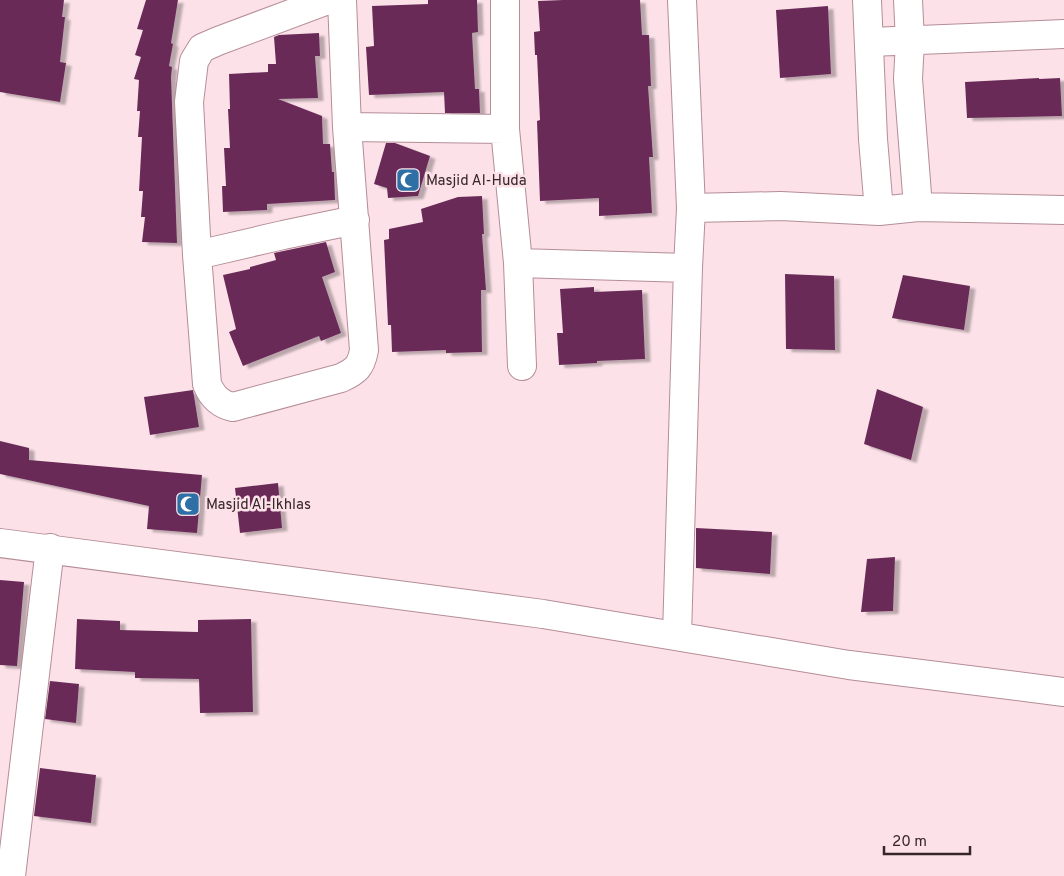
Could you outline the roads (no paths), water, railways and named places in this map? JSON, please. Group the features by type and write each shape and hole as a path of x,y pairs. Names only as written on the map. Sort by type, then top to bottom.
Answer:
{"street":[{"path":"328,0 202,48 194,61 190,102 197,255 207,384 211,394 217,400 233,407 341,378 355,371 362,360 364,350 347,127 342,0"},
{"path":"504,0 505,129 518,263 522,366"},
{"path":"677,635 691,208 682,0"},
{"path":"867,0 873,139 879,211"},
{"path":"908,0 910,41 908,79 918,207"},
{"path":"870,42 1064,34"},
{"path":"347,127 505,129"},
{"path":"691,208 781,206 879,211 918,207 1064,210"},
{"path":"197,255 355,220"},
{"path":"518,263 688,268"},
{"path":"0,543 50,548 543,614 849,665 1064,692"},
{"path":"11,876 50,548"}],"place":[{"name":"Masjid Al-Huda","path":"408,180"},
{"name":"Masjid Al-Ikhlas","path":"188,504"}]}
